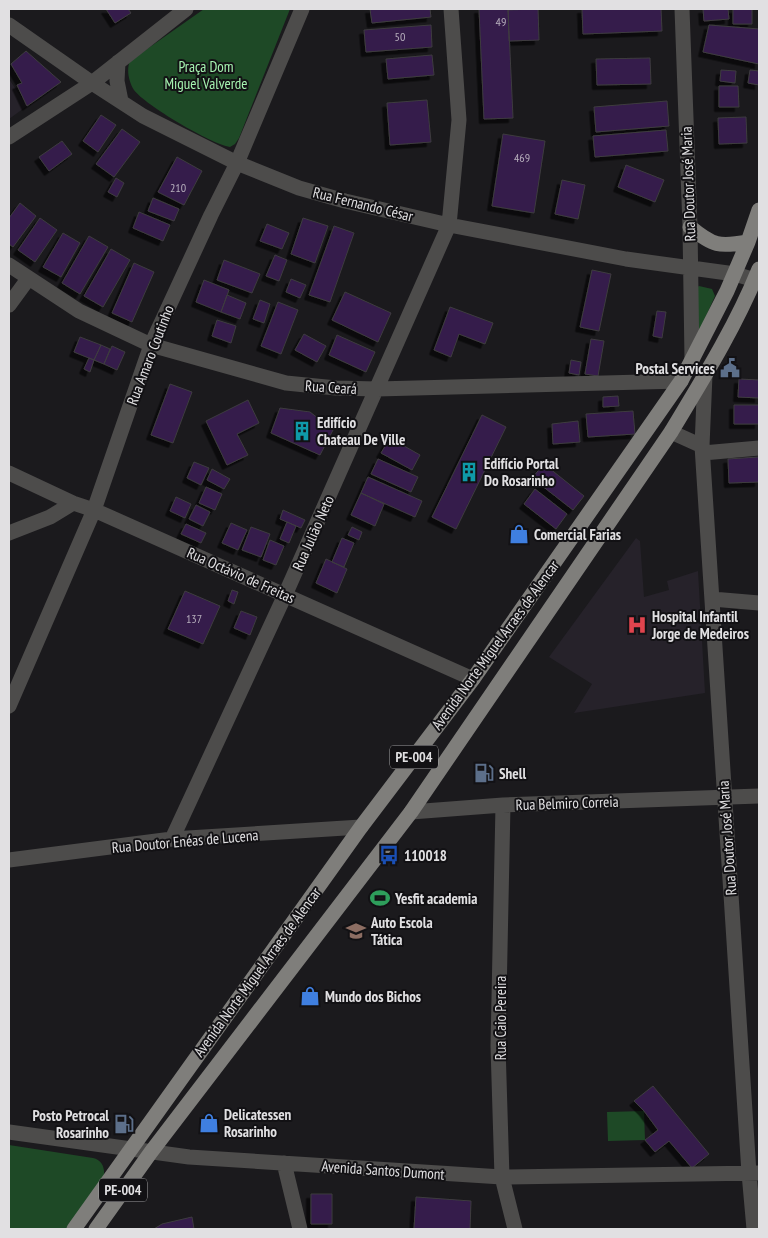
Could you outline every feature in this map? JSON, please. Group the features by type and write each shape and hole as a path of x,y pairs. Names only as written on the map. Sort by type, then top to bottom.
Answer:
{"main road":[{"name":"Avenida Norte Miguel Arraes de Alencar","path":"74,1229 361,827 473,679 681,381 735,274 759,210"},
{"path":"690,227 704,238 716,244 729,245 748,242"},
{"name":"Avenida Norte Miguel Arraes de Alencar","path":"96,1229 151,1152 410,812 671,432 705,375 757,275"}],"street":[{"path":"9,137 92,83 186,9"},
{"name":"Rua Amaro Coutinho","path":"9,706 94,510 151,345 237,163 302,9"},
{"name":"Rua Julião Neto","path":"172,839 286,595 449,225 459,120 451,9"},
{"name":"Rua Doutor José Maria","path":"682,9 690,227 692,360"},
{"name":"Rua Fernando César","path":"9,25 92,83 144,116 237,163 299,188 345,201 449,225 626,259 735,274 757,275"},
{"path":"118,62 117,81 121,101"},
{"name":"Rua Ceará","path":"9,265 79,311 151,345 286,383 336,388 377,389 681,381"},
{"path":"9,305 28,279"},
{"name":"Rua Doutor José Maria","path":"705,375 703,450 724,796 754,1173 754,1229"},
{"path":"671,432 703,450 759,448"},
{"name":"Rua Octávio de Freitas","path":"9,474 473,679"},
{"path":"9,533 50,517 73,502"},
{"path":"712,599 759,603"},
{"name":"Rua Belmiro Correia","path":"410,812 503,805 759,796"},
{"name":"Rua Caio Pereira","path":"503,805 498,1046 502,1177 515,1229"},
{"name":"Rua Doutor Enéas de Lucena","path":"9,860 172,839 361,827"},
{"name":"Avenida Santos Dumont","path":"9,1132 189,1157 502,1177 754,1173"},
{"path":"284,1164 300,1229"}],"shaded area":[{"path":"9,79 27,106 9,119"},
{"name":"Hospital Infantil Jorge de Medeiros","path":"636,538 640,541 644,597 669,590 667,581 698,571 705,693 574,713 592,684 549,657"}],"green space":[{"name":"Praça Dom Miguel Valverde","path":"204,9 290,9 239,138 230,147 194,132 151,105 134,90 129,76 128,68 130,61"},
{"path":"699,286 712,289 715,296 699,332 696,288"},
{"path":"644,1111 645,1140 608,1141 607,1112"},
{"path":"9,1145 93,1158 101,1163 104,1169 103,1180 66,1229 9,1229"}],"building":[{"path":"106,9 128,9 131,13 115,23"},
{"path":"370,9 430,9 431,17 372,23"},
{"path":"479,9 508,9 513,118 484,119"},
{"path":"538,9 539,40 509,41 508,10"},
{"path":"582,9 661,9 662,31 583,34"},
{"path":"703,9 728,9 729,19 704,21"},
{"path":"733,9 752,9 752,24 733,24"},
{"path":"431,25 432,47 366,52 364,30"},
{"path":"709,25 759,29 759,64 703,52"},
{"path":"26,51 61,82 27,106 17,85 22,83 11,64"},
{"path":"432,55 434,75 388,79 386,59"},
{"path":"650,58 651,84 597,85 596,59"},
{"path":"721,70 736,71 735,83 720,81"},
{"path":"750,70 759,71 759,85 748,83"},
{"path":"719,86 738,86 739,107 719,107"},
{"path":"427,100 431,142 390,145 387,103"},
{"path":"667,101 669,126 596,132 594,107"},
{"path":"101,115 116,125 98,152 83,141"},
{"path":"746,117 747,143 719,144 718,118"},
{"path":"122,129 140,142 114,177 96,164"},
{"path":"666,130 668,151 595,157 593,136"},
{"path":"503,134 545,141 534,213 492,206"},
{"path":"62,141 72,154 49,171 39,157"},
{"path":"177,157 202,171 184,205 158,192"},
{"path":"626,165 664,180 655,202 618,187"},
{"path":"116,178 124,183 117,197 108,192"},
{"path":"562,180 585,185 578,219 555,214"},
{"path":"153,198 179,209 174,221 148,211"},
{"path":"20,203 36,216 13,247 9,244 9,218"},
{"path":"139,212 170,225 163,241 133,228"},
{"path":"40,218 57,230 35,262 18,250"},
{"path":"303,218 328,226 315,263 291,254"},
{"path":"267,224 289,233 282,249 260,241"},
{"path":"334,226 354,233 330,302 309,295"},
{"path":"63,233 80,243 61,277 43,267"},
{"path":"89,236 108,247 80,294 62,283"},
{"path":"111,249 130,260 103,307 84,296"},
{"path":"275,255 287,260 279,281 266,276"},
{"path":"224,260 260,274 252,293 217,280"},
{"path":"134,263 154,272 132,322 112,313"},
{"path":"592,270 611,274 599,331 580,327"},
{"path":"291,279 306,285 300,298 286,292"},
{"path":"204,280 229,290 221,312 196,302"},
{"path":"345,292 391,313 378,342 332,320"},
{"path":"227,295 246,303 240,319 221,312"},
{"path":"260,300 270,304 264,323 253,319"},
{"path":"278,302 298,310 281,354 261,346"},
{"path":"450,307 493,323 485,344 459,334 451,357 434,350"},
{"path":"657,311 666,312 662,338 653,336"},
{"path":"217,320 236,326 231,343 212,336"},
{"path":"304,334 326,346 317,362 295,350"},
{"path":"337,335 375,352 366,372 329,355"},
{"path":"80,337 101,345 94,360 74,352"},
{"path":"591,339 604,341 598,376 585,374"},
{"path":"101,345 110,349 104,364 94,360"},
{"path":"112,346 125,352 117,370 104,364"},
{"path":"89,358 94,360 90,372 84,369"},
{"path":"571,360 581,362 579,375 569,373"},
{"path":"739,379 759,380 759,398 738,397"},
{"path":"170,384 192,392 173,443 151,435"},
{"path":"618,396 619,406 603,407 603,397"},
{"path":"248,400 259,423 237,434 248,455 227,465 206,421"},
{"path":"734,405 759,405 759,424 734,424"},
{"name":"Edifício Chateau De Ville","path":"280,408 310,412 333,430 320,455 271,433"},
{"path":"633,411 635,434 588,437 586,414"},
{"name":"Edifício Portal Do Rosarinho","path":"482,415 506,427 456,529 432,517"},
{"path":"578,421 580,442 553,444 552,424"},
{"path":"390,438 420,455 412,470 381,453"},
{"path":"759,457 759,482 729,483 728,459"},
{"path":"378,459 418,477 411,492 371,474"},
{"path":"194,462 209,468 201,485 187,478"},
{"path":"544,464 584,496 573,510 532,478"},
{"path":"212,469 230,479 224,489 207,480"},
{"path":"368,477 422,501 415,517 361,493"},
{"path":"206,487 222,494 215,510 199,503"},
{"path":"535,489 567,514 556,529 524,504"},
{"path":"361,493 384,504 375,526 351,515"},
{"path":"176,497 191,504 185,518 170,511"},
{"path":"196,505 210,512 203,526 189,519"},
{"path":"283,510 305,520 301,528 280,519"},
{"path":"287,522 296,526 289,543 280,539"},
{"path":"231,523 247,530 238,550 222,543"},
{"path":"186,524 206,533 201,543 181,534"},
{"path":"251,527 270,534 261,557 242,550"},
{"path":"352,527 362,532 359,540 348,535"},
{"path":"342,538 354,543 344,567 332,562"},
{"path":"270,540 284,546 276,565 263,560"},
{"path":"326,559 347,569 337,593 316,583"},
{"path":"232,590 238,592 234,604 228,601"},
{"path":"185,591 220,606 203,644 168,629"},
{"path":"241,611 257,617 250,635 234,628"},
{"path":"653,1086 709,1154 692,1168 669,1141 655,1152 645,1140 658,1130 634,1101"},
{"path":"311,1194 332,1194 332,1224 311,1224"},
{"path":"416,1197 471,1201 470,1229 414,1229"},
{"path":"192,1217 194,1229 154,1229 162,1224"}],"place":[{"name":"Postal Services","path":"730,368"},
{"name":"Edifício Chateau De Ville","path":"302,431"},
{"name":"Edifício Portal Do Rosarinho","path":"469,472"},
{"name":"Comercial Farias","path":"519,534"},
{"name":"Hospital Infantil Jorge de Medeiros","path":"637,625"},
{"name":"Shell","path":"484,773"},
{"name":"110018","path":"389,855"},
{"name":"Yesfit academia","path":"380,898"},
{"name":"Auto Escola Tática","path":"356,931"},
{"name":"Mundo dos Bichos","path":"310,996"},
{"name":"Delicatessen Rosarinho","path":"209,1123"},
{"name":"Posto Petrocal Rosarinho","path":"124,1124"}]}
